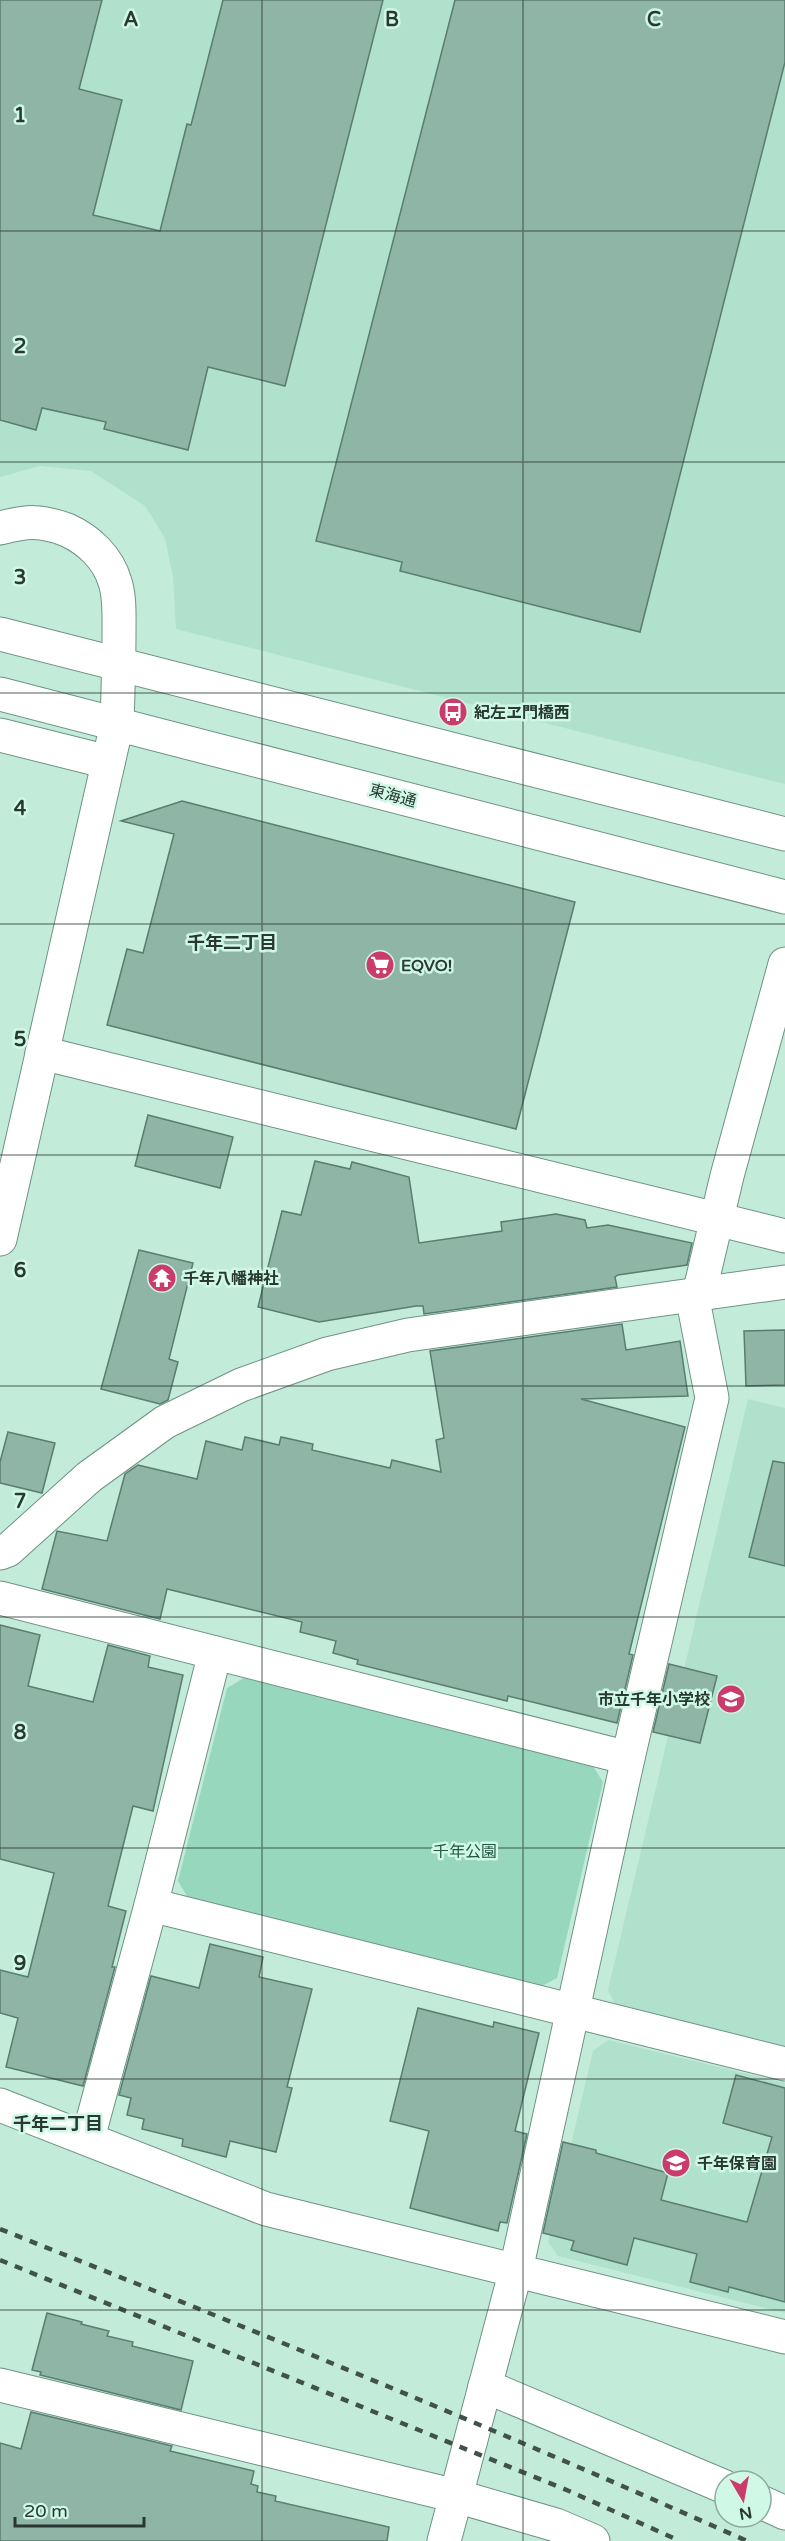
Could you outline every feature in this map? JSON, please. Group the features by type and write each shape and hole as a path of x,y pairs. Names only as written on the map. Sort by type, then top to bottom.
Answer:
{"street":[{"path":"0,528 19,523 45,522 77,534 102,555 115,583 118,614 117,724 0,1239"},
{"path":"0,634 785,834"},
{"name":"東海通","path":"0,694 785,897"},
{"path":"0,735 108,762"},
{"path":"444,2541 516,2270 628,1758 712,1398 695,1294 718,1219 727,1176 785,964"},
{"path":"42,1053 785,1236"},
{"path":"0,1553 8,1550 89,1477 165,1422 241,1385 327,1354 408,1335 785,1282"},
{"path":"0,1598 628,1758"},
{"path":"88,2138 151,1905 215,1653"},
{"path":"151,1905 785,2064"},
{"path":"0,2105 266,2209 785,2337"},
{"path":"0,2385 456,2496 556,2525 593,2541"},
{"path":"485,2386 713,2482"}],"shaded area":[{"path":"0,0 785,0 785,784 176,629 173,577 165,538 145,506 91,471 40,466 0,477"},
{"name":"市立千年小学校","path":"748,1399 785,1408 785,2047 615,2005 608,1990"},
{"name":"千年保育園","path":"608,2040 785,2083 785,2313 558,2256 548,2242 593,2051"}],"green space":[{"name":"千年公園","path":"244,1678 592,1765 603,1782 557,1978 540,1987 188,1898 178,1881 227,1688"}],"building":[{"path":"0,0 102,0 79,89 122,100 93,215 160,231 187,124 191,125 223,0 383,0 285,386 208,367 188,450 104,429 106,422 42,408 36,430 0,420"},
{"path":"455,0 785,0 785,62 640,632 400,571 402,562 316,541"},
{"path":"182,801 575,902 516,1129 107,1025 127,949 143,953 174,834 121,821"},
{"path":"148,1115 233,1137 220,1188 135,1166"},
{"path":"315,1161 350,1169 352,1162 409,1177 419,1243 502,1231 501,1222 556,1214 585,1220 587,1228 608,1225 692,1243 687,1265 618,1275 615,1277 617,1287 424,1314 423,1306 416,1306 319,1322 258,1307 282,1211 301,1215"},
{"path":"139,1250 193,1263 169,1359 178,1362 168,1400 160,1404 101,1389"},
{"path":"622,1324 626,1350 680,1341 688,1396 581,1399 685,1427 629,1654 633,1655 617,1723 508,1696 507,1701 357,1664 358,1660 333,1653 336,1641 300,1632 302,1622 167,1589 160,1619 42,1589 57,1531 107,1541 125,1474 138,1465 197,1479 206,1441 242,1450 245,1437 279,1445 281,1437 313,1444 312,1450 390,1468 392,1460 441,1472 436,1440 444,1438 430,1351"},
{"path":"785,1330 785,1385 746,1386 744,1331"},
{"path":"8,1432 55,1443 42,1493 0,1483 0,1462"},
{"path":"773,1461 785,1463 785,1566 749,1557"},
{"path":"0,1625 40,1635 28,1686 93,1702 108,1645 150,1656 148,1667 183,1675 153,1811 133,1806 108,1906 126,1911 112,1967 115,1967 83,2086 6,2067 18,2018 0,2013 0,1970 28,1977 54,1873 0,1859"},
{"path":"669,1664 717,1676 700,1743 653,1732"},
{"path":"210,1944 263,1957 259,1977 312,1989 287,2087 292,2088 276,2152 230,2141 226,2157 182,2146 183,2139 142,2129 144,2119 127,2115 131,2098 119,2095 151,1976 199,1988"},
{"path":"418,2008 493,2027 494,2022 539,2033 515,2131 527,2134 507,2223 500,2222 498,2231 410,2208 429,2131 390,2121"},
{"path":"736,2075 785,2088 785,2302 729,2287 728,2292 690,2282 697,2254 634,2238 627,2265 571,2250 574,2241 543,2233 563,2142 668,2173 661,2200 747,2222 772,2137 723,2123"},
{"path":"47,2313 109,2331 107,2336 133,2342 132,2346 193,2361 181,2410 40,2375 41,2372 32,2370"},
{"path":"31,2412 172,2446 170,2451 254,2471 251,2484 258,2486 257,2492 276,2496 275,2501 389,2527 387,2541 0,2541 0,2443 21,2449"}],"railway":[{"path":"0,2229 375,2381 747,2541"},
{"path":"0,2260 569,2491 680,2541"}],"place":[{"name":"紀左ヱ門橋西","path":"453,712"},
{"name":"EQVO!","path":"380,965"},
{"name":"千年八幡神社","path":"162,1278"},
{"name":"市立千年小学校","path":"731,1699"},
{"name":"千年保育園","path":"676,2163"}],"district":[{"name":"千年二丁目","path":"232,943"},
{"name":"千年二丁目","path":"58,2124"}]}
